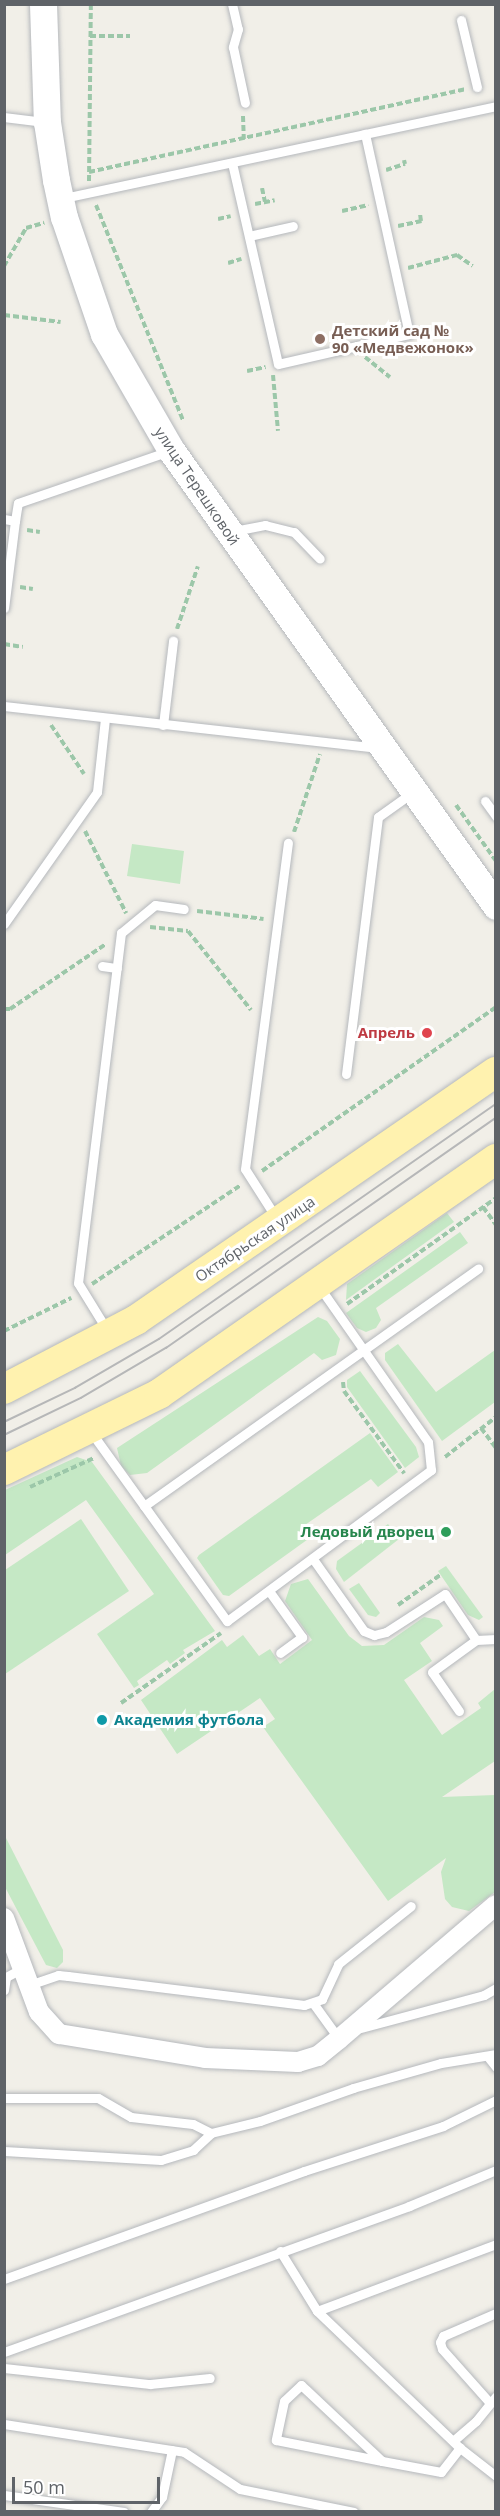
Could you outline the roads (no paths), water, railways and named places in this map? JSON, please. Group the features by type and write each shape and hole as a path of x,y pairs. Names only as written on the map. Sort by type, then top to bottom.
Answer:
{"main road":[{"name":"Октябрьская улица","path":"4,1389 110,1334 280,1223 495,1072"},
{"path":"15,1479 98,1441 159,1394 495,1160"}],"street":[{"name":"улица Терешковой","path":"43,4 47,122 60,199 104,334 179,441 229,532 495,906"},
{"path":"5,1921 16,1977 49,2026 72,2038 205,2058 298,2062 318,2056 495,1905"}],"lane":[{"path":"232,4 238,29 233,47 245,103"},
{"path":"461,20 477,87"},
{"path":"60,199 495,105"},
{"path":"4,117 47,122"},
{"path":"232,163 278,364 410,334 365,134"},
{"path":"249,236 293,226"},
{"path":"4,608 18,503 179,441"},
{"path":"4,519 15,521"},
{"path":"229,532 265,525 294,532 320,559"},
{"path":"163,725 173,641"},
{"path":"4,706 324,744 381,748"},
{"path":"4,924 97,792 105,718"},
{"path":"346,1074 378,817 412,792"},
{"path":"485,801 495,816"},
{"path":"280,1223 245,1169 288,843"},
{"path":"110,1334 78,1283 122,933 155,905 184,909"},
{"path":"102,966 117,968"},
{"path":"144,1506 478,1269"},
{"path":"98,1441 227,1621 269,1591 432,1470 428,1442 317,1284"},
{"path":"313,1559 364,1631 374,1635 386,1632 445,1594 476,1640"},
{"path":"269,1591 302,1637 280,1653"},
{"path":"459,1711 432,1672 476,1640 495,1639"},
{"path":"313,2003 328,1990 338,1964 411,1906"},
{"path":"4,1990 16,1977 68,1976 313,2003 344,2035 483,1995 495,1988"},
{"path":"4,2151 162,2160 193,2150 211,2133 441,2063 492,2055 495,2067"},
{"path":"4,2098 98,2098 111,2102 131,2117 193,2124 211,2133"},
{"path":"4,2279 304,2171 443,2126 495,2100"},
{"path":"4,2352 495,2170"},
{"path":"317,2311 495,2244"},
{"path":"280,2251 317,2311 460,2448 495,2476"},
{"path":"453,2441 493,2399 442,2349 440,2342 443,2336 495,2313"},
{"path":"4,2367 150,2384 210,2378"},
{"path":"382,2461 301,2385 284,2401 276,2440 382,2461 441,2472 460,2448"},
{"path":"4,2424 184,2452 240,2489 354,2511"},
{"path":"151,2511 162,2497 172,2450"},
{"path":"4,2495 124,2511"}],"tram line":[{"path":"4,1422 75,1388 159,1339 496,1104"},
{"path":"4,1435 81,1398 166,1348 496,1118"}],"place":[{"name":"Детский сад № 90 «Медвежонок»","path":"320,339"},
{"name":"Апрель","path":"427,1033"},
{"name":"Ледовый дворец","path":"446,1532"},
{"name":"Академия футбола","path":"102,1720"}]}
